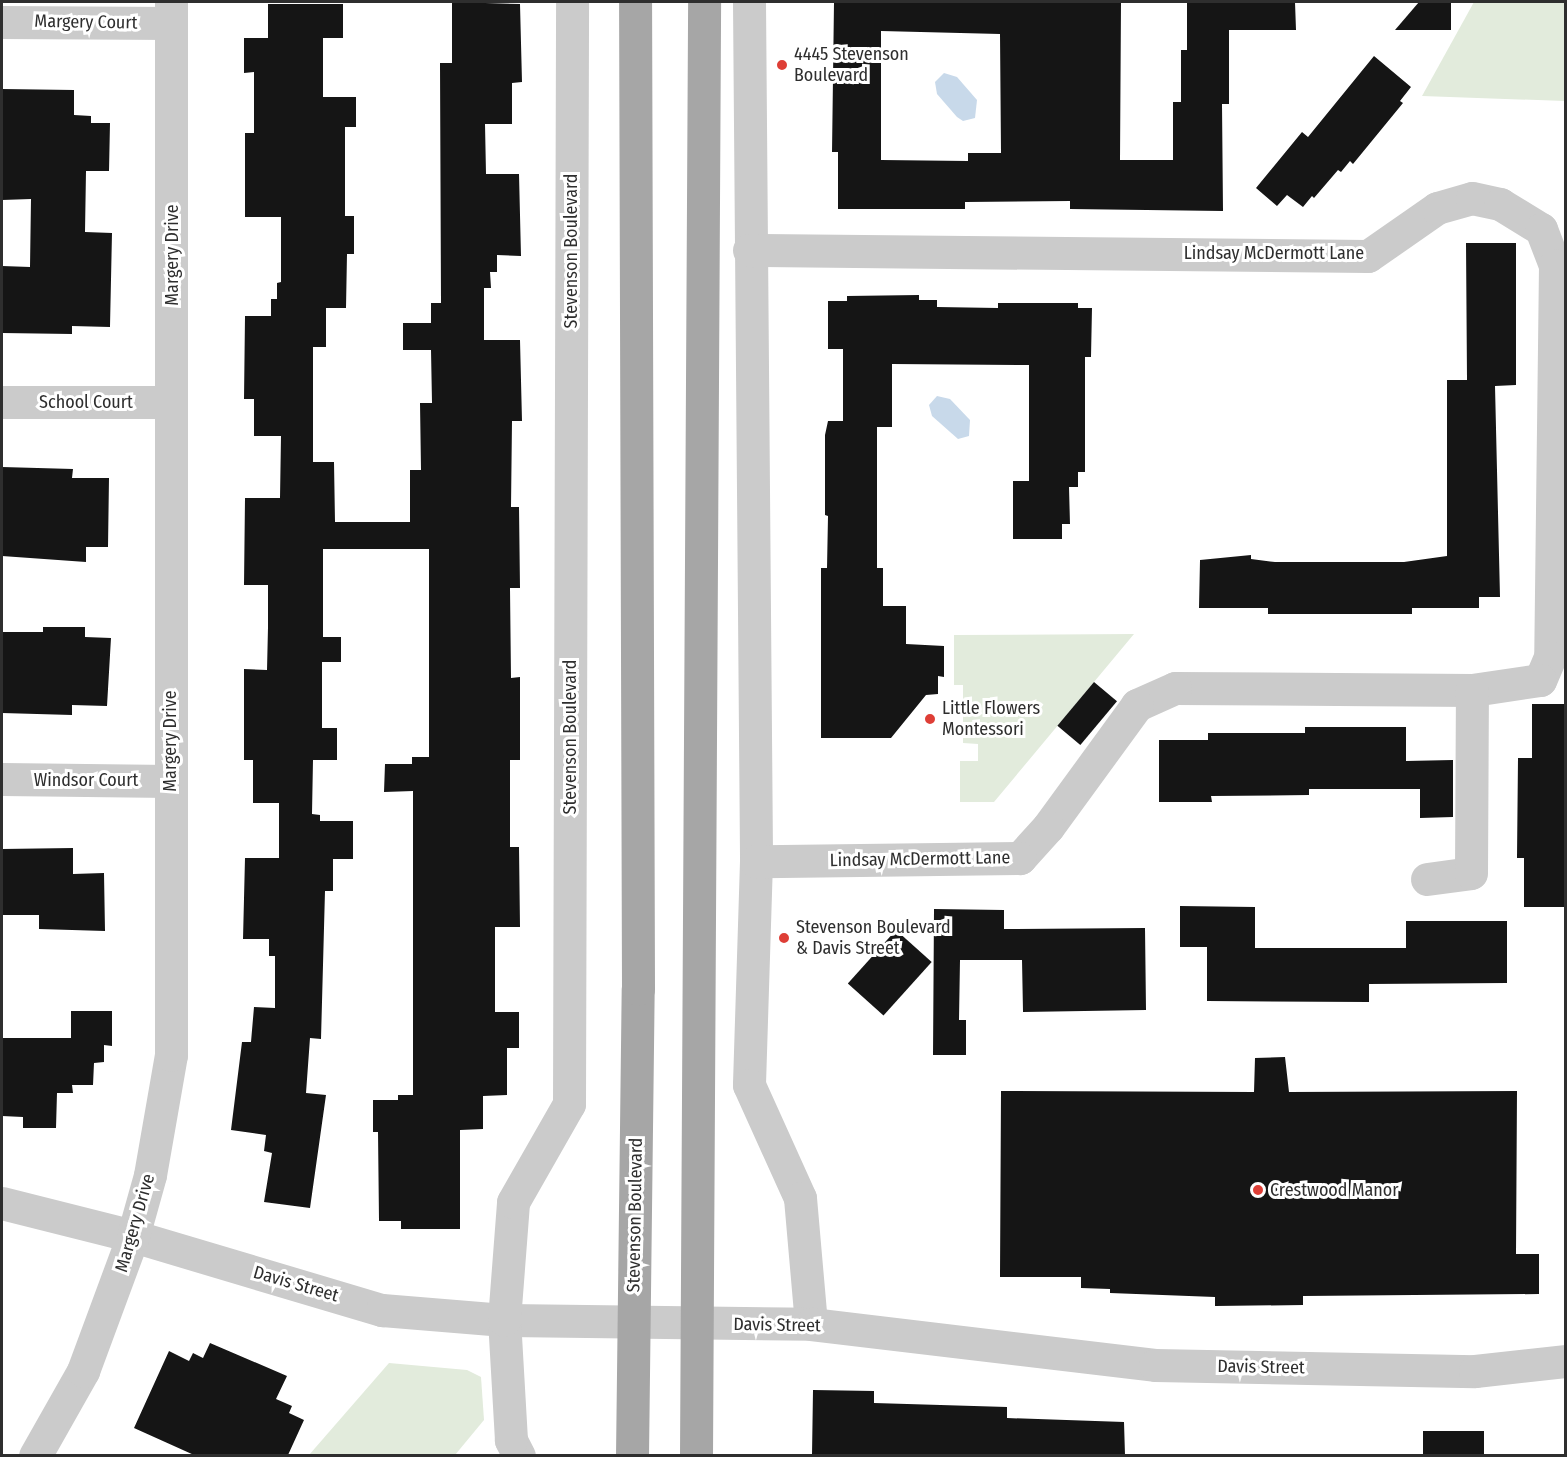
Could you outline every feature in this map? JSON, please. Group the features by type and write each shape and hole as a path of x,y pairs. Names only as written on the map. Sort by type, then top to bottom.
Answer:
{"main road":[{"name":"Stevenson Boulevard","path":"632,1455 638,989 635,2"},
{"path":"696,1455 704,2"}],"street":[{"name":"Stevenson Boulevard","path":"519,1455 511,1440 504,1320 513,1202 569,1104 572,2"},
{"path":"749,2 749,250 756,861 749,1085 800,1198 811,1324"},
{"name":"Margery Court","path":"2,22 171,12"},
{"name":"Margery Drive","path":"35,1455 83,1371 133,1236 150,1175 171,1055 171,12"},
{"name":"Lindsay McDermott Lane","path":"749,250 1368,256 1437,208 1473,198 1500,204 1541,229 1555,265 1550,657 1540,680 1472,690 1175,688 1137,705 1048,827 1020,858 756,861"},
{"name":"School Court","path":"2,402 171,402"},
{"path":"1427,879 1471,873 1472,690"},
{"name":"Windsor Court","path":"2,779 170,781"},
{"name":"Davis Street","path":"2,1203 133,1236 382,1310 504,1320 634,1320 696,1325 811,1324 1155,1365 1475,1371 1566,1361"}],"green space":[{"path":"1474,2 1565,2 1565,101 1422,96"},
{"path":"1134,634 994,802 960,802 960,761 978,761 978,744 963,743 963,685 954,685 954,635"},
{"path":"389,1363 467,1370 481,1377 484,1420 455,1455 309,1455"}],"water":[{"path":"944,73 957,77 977,100 975,118 963,121 937,94 935,82"},
{"path":"937,396 950,399 970,420 969,436 958,439 932,416 929,405"}],"building":[{"path":"452,2 520,4 522,82 512,83 512,124 485,124 486,174 519,174 521,256 497,255 497,272 490,272 491,288 484,288 484,340 520,340 522,421 512,421 511,507 519,507 520,588 510,588 511,678 520,677 520,760 510,760 510,847 519,847 520,927 495,927 495,1012 519,1012 519,1048 507,1048 507,1095 483,1096 483,1129 460,1130 460,1229 401,1229 401,1221 379,1221 378,1132 373,1132 373,1100 398,1100 398,1095 413,1095 413,791 384,792 385,764 412,764 412,757 429,757 429,549 323,549 323,637 341,637 341,662 322,662 322,728 337,728 337,760 313,760 312,814 320,815 320,821 353,821 353,859 333,859 333,891 325,891 321,1039 310,1038 306,1093 326,1095 310,1208 264,1202 272,1153 264,1151 266,1135 231,1130 242,1042 251,1042 254,1007 275,1008 275,956 269,956 269,939 243,939 245,858 279,858 279,803 253,803 253,760 244,760 244,669 267,670 268,627 268,585 244,585 245,498 280,498 281,436 254,436 254,399 244,399 245,316 271,316 271,299 277,299 277,283 281,282 281,217 245,217 245,133 254,133 254,72 244,73 244,38 268,38 268,4 343,4 343,38 323,38 323,97 356,97 356,127 345,127 345,216 354,216 354,254 347,254 346,308 326,308 326,347 313,347 313,462 334,462 335,522 410,522 410,470 421,470 420,403 432,403 431,350 403,350 403,323 431,323 431,303 441,303 440,63 452,63"},
{"path":"834,2 1121,2 1120,160 1173,160 1173,102 1181,102 1181,50 1187,50 1187,2 1295,2 1296,30 1229,30 1229,104 1222,104 1223,211 1070,209 1070,201 965,202 965,209 838,209 838,152 832,152","holes":["881,31 1000,34 1001,153 968,153 968,161 881,160"]},
{"path":"1419,2 1451,2 1451,30 1395,30"},
{"path":"1374,56 1411,87 1400,101 1403,103 1353,164 1350,161 1341,172 1338,170 1314,198 1312,196 1303,207 1287,195 1277,206 1256,188 1302,132 1308,137"},
{"path":"2,89 74,90 74,115 91,116 91,123 110,123 109,171 86,171 85,232 112,233 110,327 72,326 72,334 2,333 2,266 30,267 31,199 2,200"},
{"path":"1466,243 1516,243 1516,385 1495,386 1500,597 1479,597 1479,608 1412,608 1412,614 1268,614 1268,608 1199,608 1200,560 1251,555 1251,559 1275,562 1404,562 1447,556 1447,380 1467,380"},
{"path":"919,295 919,300 937,300 937,307 998,308 998,303 1078,303 1078,308 1092,308 1091,357 1085,357 1085,472 1078,472 1078,487 1069,487 1070,524 1062,524 1062,539 1013,539 1013,481 1029,481 1029,365 892,364 892,427 877,427 877,568 883,568 883,606 906,606 906,644 944,646 944,677 938,676 938,694 926,695 891,738 821,738 821,568 827,568 828,516 825,515 825,435 828,421 843,421 843,349 828,349 828,301 847,301 847,296"},
{"path":"2,467 73,469 72,478 109,478 108,547 86,547 86,562 2,556"},
{"path":"43,627 85,627 85,637 111,638 107,706 72,705 72,715 2,713 2,632 43,632"},
{"path":"1094,682 1117,701 1080,745 1057,726"},
{"path":"1532,704 1566,704 1566,907 1524,907 1524,858 1517,858 1518,758 1532,758"},
{"path":"1305,727 1406,727 1406,761 1453,760 1453,817 1420,818 1420,789 1309,789 1309,795 1211,796 1212,802 1159,802 1159,740 1208,740 1208,733 1305,733"},
{"path":"73,848 73,874 104,873 105,931 39,929 39,915 2,915 2,849"},
{"path":"1180,906 1255,907 1255,948 1406,948 1406,921 1507,921 1507,983 1369,984 1369,1002 1207,1001 1207,947 1180,947"},
{"path":"934,909 1004,910 1004,929 1145,928 1146,1010 1023,1012 1022,960 960,960 959,1020 966,1020 966,1055 933,1055"},
{"path":"896,930 932,962 883,1016 848,984"},
{"path":"71,1011 112,1011 112,1046 104,1045 104,1062 94,1063 93,1085 72,1085 73,1093 57,1093 56,1128 23,1128 23,1117 2,1116 2,1038 71,1038"},
{"name":"Crestwood Manor","path":"1285,1057 1289,1092 1517,1091 1516,1254 1539,1254 1539,1294 1303,1296 1303,1305 1215,1306 1215,1297 1110,1293 1110,1289 1081,1288 1081,1277 1000,1277 1001,1091 1254,1092 1255,1058"},
{"path":"210,1343 287,1376 276,1399 292,1406 289,1413 304,1420 288,1455 194,1455 134,1428 169,1351 189,1361 193,1353 203,1358"},
{"path":"813,1390 874,1391 874,1403 1007,1407 1007,1418 1124,1422 1125,1455 812,1455"},
{"path":"1423,1431 1484,1431 1484,1455 1423,1455"}],"place":[{"name":"4445 Stevenson Boulevard","path":"782,65"},
{"name":"Little Flowers Montessori","path":"930,719"},
{"name":"Stevenson Boulevard & Davis Street","path":"784,938"},
{"name":"Crestwood Manor","path":"1258,1190"}]}
